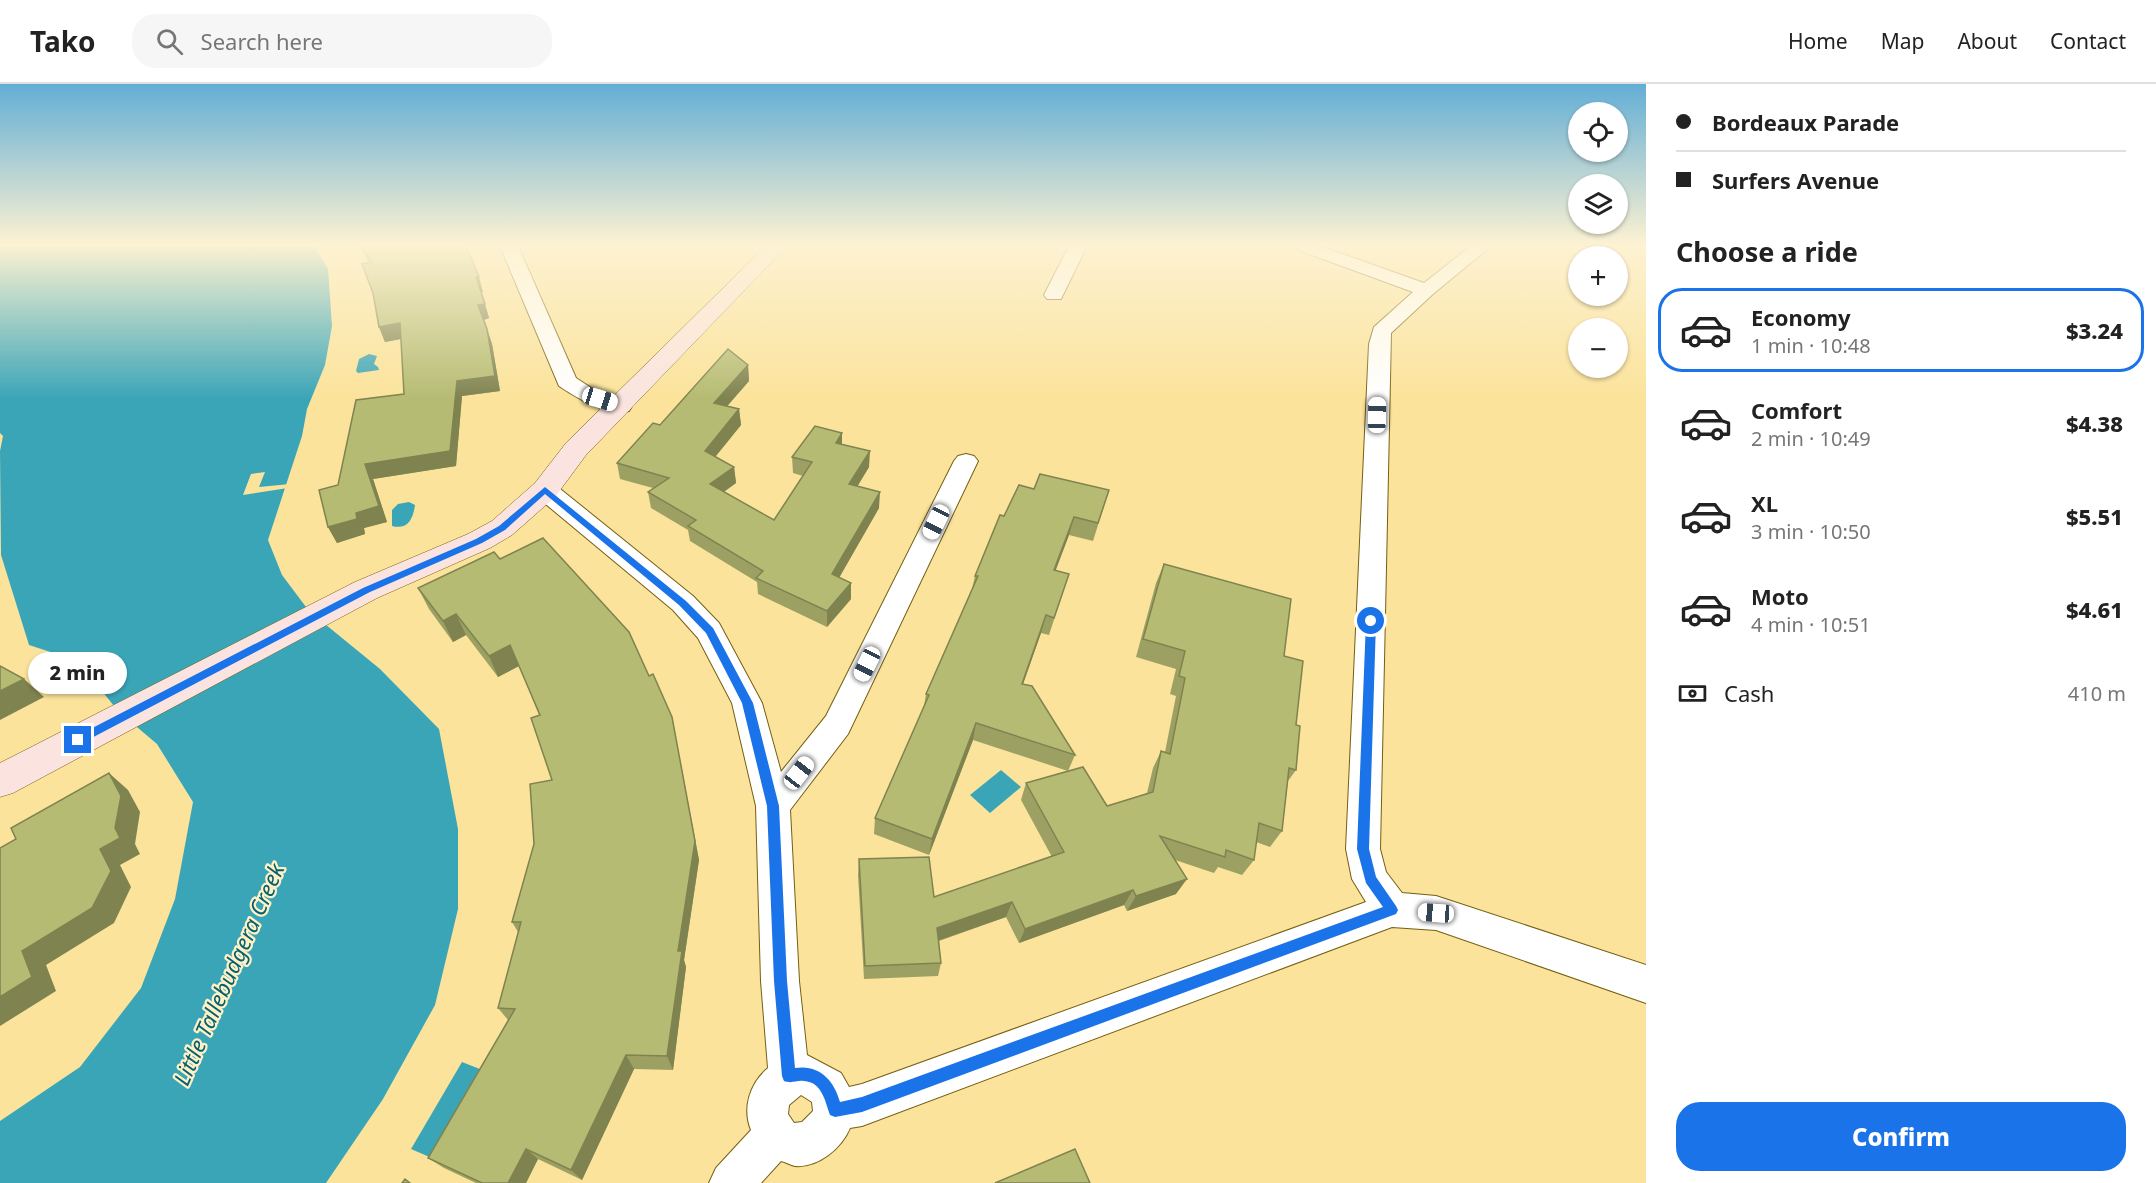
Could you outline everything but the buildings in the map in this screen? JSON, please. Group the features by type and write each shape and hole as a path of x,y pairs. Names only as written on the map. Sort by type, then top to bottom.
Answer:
{"street":[{"path":"531,297 567,381 585,394 621,406"},
{"path":"0,781 366,590 494,532 522,513 545,490 576,450 727,297"},
{"path":"1392,910 1370,879 1363,849 1378,344 1381,331 1418,297"},
{"path":"773,806 837,725 966,460"},
{"path":"545,490 682,603 709,631 747,703 773,806 780,981 789,1076"},
{"path":"835,1110 862,1105 1392,910 1436,913 1646,984"},
{"path":"805,1074 820,1079 830,1092 835,1110 832,1127 821,1142 805,1149 789,1147 775,1136 768,1120 768,1102 776,1087 789,1076 805,1074"},
{"path":"730,1183 775,1136"}],"water":[{"name":"Little Tallebudgera Creek","path":"0,297 330,297 332,326 325,365 307,409 302,436 268,540 282,575 309,611 380,669 439,729 458,829 458,909 435,1005 383,1099 326,1183 0,1183 0,1121 80,1067 141,988 175,899 193,802 157,744 118,711 78,661 29,645 1,555 0,451 3,436 0,433"},
{"path":"369,354 377,356 374,364 379,370 358,373 356,371 359,359"},
{"path":"409,502 415,505 409,522 398,527 392,526 392,510 398,504"},
{"path":"1001,770 1021,787 990,813 970,795"},
{"path":"462,1062 490,1073 441,1162 411,1149"}],"pier":[{"path":"265,472 259,487 290,484 288,488 243,495 251,474"}],"route":[{"path":"78,740 366,590 425,562 479,541 522,513 545,490 682,603 709,631 747,703 773,806 780,981 789,1076 805,1074 820,1079 830,1092 835,1110 862,1105 1392,910 1370,879 1363,849 1371,621"}]}
